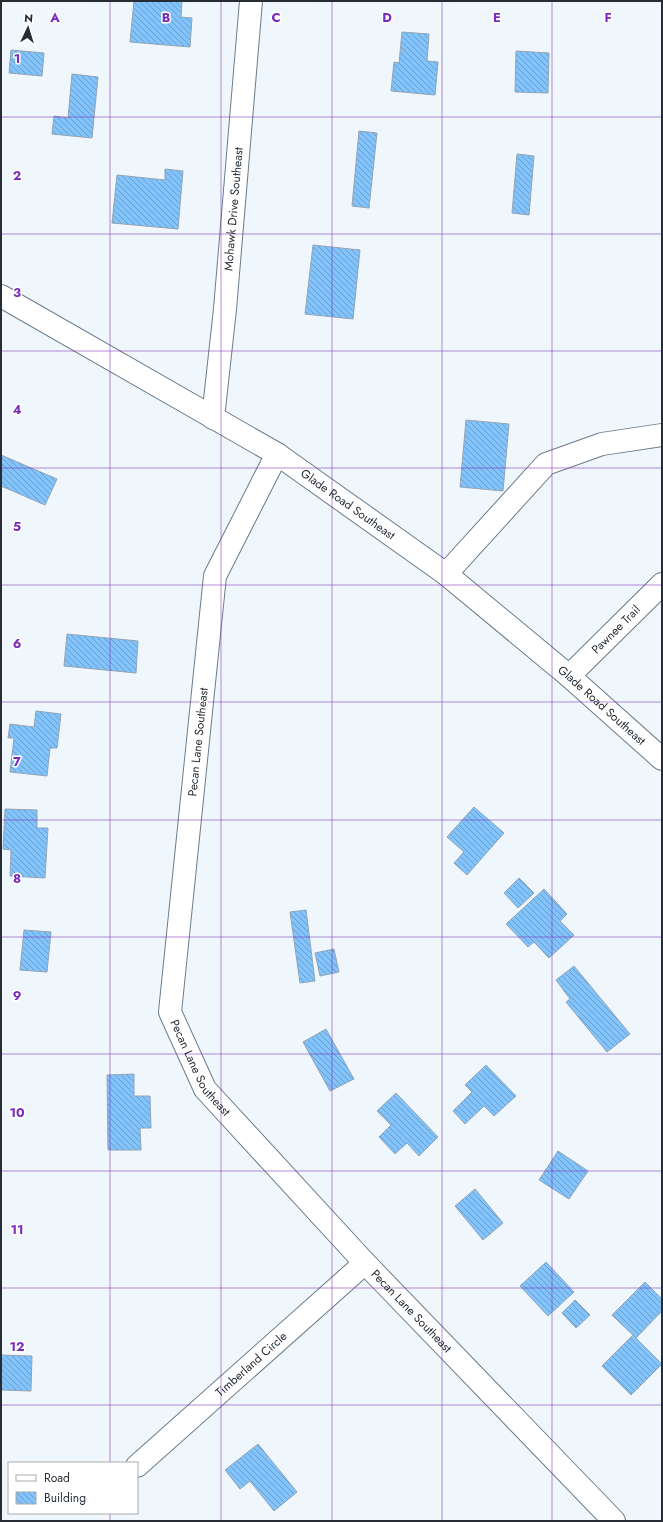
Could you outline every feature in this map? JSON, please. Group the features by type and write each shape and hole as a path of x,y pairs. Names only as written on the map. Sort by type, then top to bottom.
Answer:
{"street":[{"name":"Mohawk Drive Southeast","path":"213,418 225,309 251,1"},
{"name":"Glade Road Southeast","path":"1,296 277,454 446,574 569,676 662,760"},
{"path":"446,574 546,464 602,444 662,435"},
{"name":"Pecan Lane Southeast","path":"277,454 215,576 170,1012 205,1089 365,1263 614,1521"},
{"name":"Pawnee Trail","path":"569,676 662,584"},
{"name":"Timberland Circle","path":"138,1465 365,1263"}],"building":[{"path":"134,1 182,1 181,17 192,18 190,47 130,42"},
{"path":"402,32 429,34 427,61 438,62 435,95 391,91 394,62 399,63"},
{"path":"11,50 44,53 42,76 9,73"},
{"path":"516,51 549,53 548,93 515,92"},
{"path":"72,74 98,77 92,138 52,134 54,116 68,118"},
{"path":"359,131 377,133 369,208 352,206"},
{"path":"517,154 534,156 529,215 512,213"},
{"path":"165,169 183,171 178,229 112,223 117,175 165,180"},
{"path":"313,245 360,250 353,319 305,314"},
{"path":"466,420 509,424 503,491 460,487"},
{"path":"1,455 57,479 45,505 1,486"},
{"path":"67,634 138,641 136,673 64,666"},
{"path":"36,711 61,714 57,748 50,748 47,776 10,772 14,738 8,738 10,724 34,727"},
{"path":"474,807 504,833 467,875 454,863 464,852 447,837"},
{"path":"5,809 37,810 37,828 48,828 45,878 10,876 11,850 3,849"},
{"path":"519,878 534,893 518,908 504,893"},
{"path":"544,889 567,914 560,921 574,935 549,958 534,942 528,947 506,924"},
{"path":"306,910 315,981 300,983 290,912"},
{"path":"24,930 51,932 47,972 20,970"},
{"path":"334,949 339,972 320,976 315,953"},
{"path":"574,966 630,1034 607,1052 566,1002 570,999 556,980"},
{"path":"326,1029 354,1079 330,1091 303,1042"},
{"path":"486,1065 516,1096 494,1116 484,1106 465,1124 453,1111 472,1092 465,1085"},
{"path":"134,1074 134,1096 150,1096 151,1128 140,1128 141,1150 108,1150 107,1075"},
{"path":"396,1093 438,1137 419,1156 407,1143 395,1154 379,1137 391,1125 377,1111"},
{"path":"558,1151 588,1171 569,1199 539,1180"},
{"path":"475,1189 503,1223 483,1240 455,1206"},
{"path":"546,1262 574,1292 548,1316 520,1286"},
{"path":"645,1282 662,1299 662,1311 636,1338 612,1315"},
{"path":"575,1300 590,1315 576,1328 562,1313"},
{"path":"633,1335 662,1364 631,1395 602,1366"},
{"path":"1,1355 32,1356 31,1391 1,1390"},
{"path":"258,1444 297,1492 274,1511 250,1481 240,1489 225,1470"}]}
